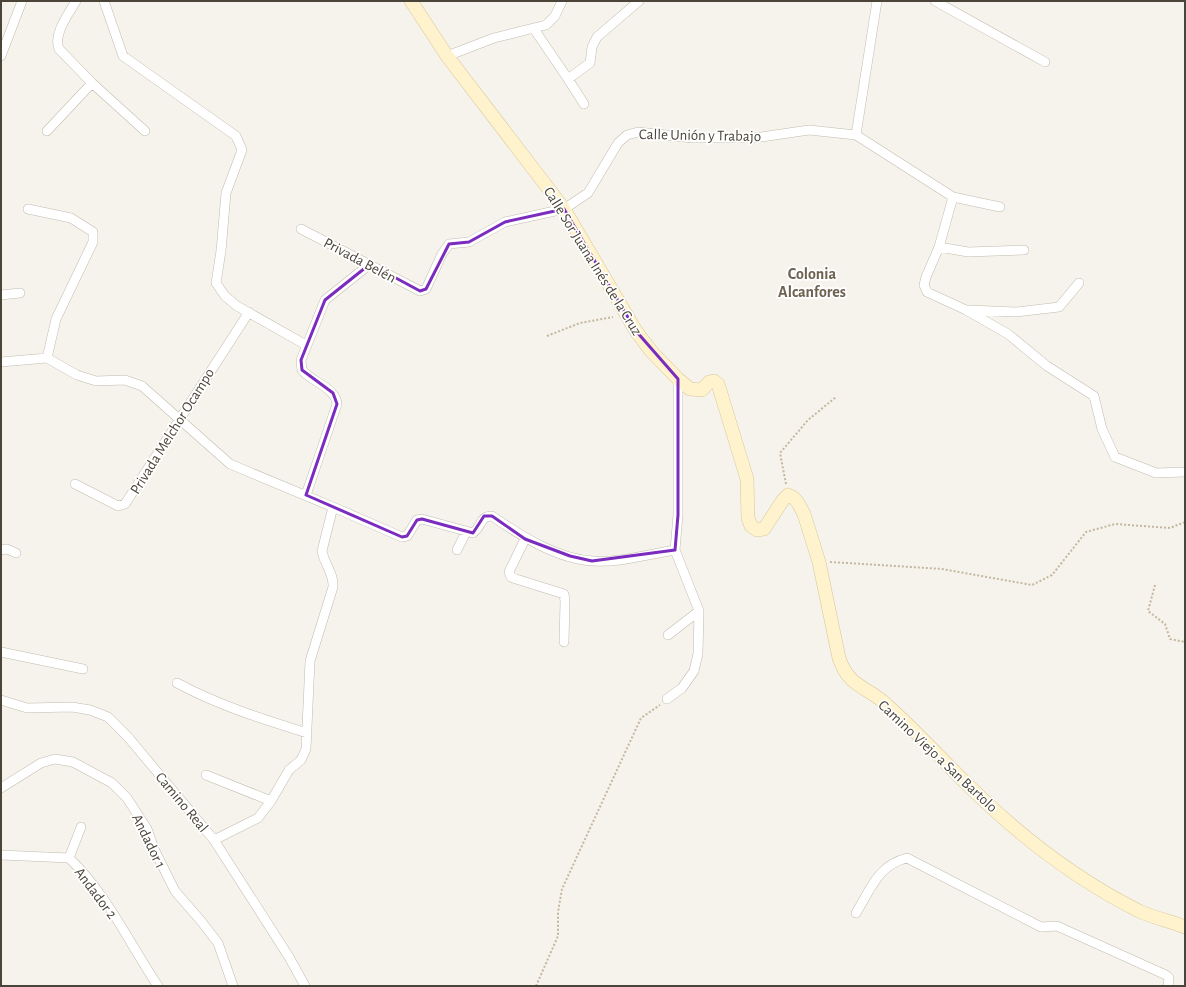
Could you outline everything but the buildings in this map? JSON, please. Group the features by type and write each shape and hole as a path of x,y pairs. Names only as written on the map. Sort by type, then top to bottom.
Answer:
{"street":[{"path":"1,56 22,1"},
{"path":"76,1 58,34 56,43 59,49 145,131"},
{"path":"104,1 123,56 236,136 239,141 242,150 226,193 221,252 216,283 225,296 237,306 306,344"},
{"name":"Calle Sor Juana Inés de la Cruz","path":"412,1 447,56 564,209 626,314 651,351 678,379"},
{"path":"447,56 494,38 546,25 555,16 562,1"},
{"path":"568,79 590,63 592,47 597,37 639,1"},
{"path":"877,1 856,135 953,197 1000,207"},
{"path":"935,1 1045,62"},
{"path":"534,29 584,104"},
{"path":"47,131 92,82"},
{"name":"Calle Unión y Trabajo","path":"564,209 588,193 618,143 627,134 638,132 693,138 754,138 809,130 856,135"},
{"path":"953,197 939,247 924,286 927,292 966,310 1008,334 1047,366 1094,396 1102,429 1115,457 1156,473 1185,472"},
{"path":"28,209 71,218 93,232 93,242 56,319 47,358"},
{"name":"Privada Belén","path":"301,229 420,291 426,289 442,254 449,244 469,242 505,222 564,209"},
{"path":"939,247 968,252 1024,250"},
{"path":"306,495 337,404 337,398 333,393 307,376 302,370 301,360 306,344 325,300 370,264"},
{"path":"966,310 1016,312 1059,307 1079,283"},
{"path":"1,295 20,294"},
{"name":"Privada Melchor Ocampo","path":"75,484 118,506 126,504 249,312"},
{"path":"1,362 47,358 77,375 96,381 125,380 142,386 180,418 230,464 402,537 407,536 417,520 422,519 474,533 483,518 486,516 492,516 525,539 570,556 592,561 614,560 675,550"},
{"path":"678,379 690,388 699,391 702,390 709,382 718,384 747,479 748,518 751,526 757,530 764,529 782,500 788,495"},
{"path":"667,699 682,688 694,671 698,654 699,611 675,550 678,515 678,379"},
{"name":"Camino Viejo a San Bartolo","path":"788,495 798,502 804,514 819,562 839,658 843,671 852,681 886,704 972,789 1037,847 1106,894 1141,912 1185,927"},
{"path":"214,840 258,818 271,801 289,770 301,760 306,749 308,733 308,681 310,661 333,587 334,578 323,558 322,551 333,507"},
{"path":"457,550 466,532"},
{"path":"525,539 509,572 511,577 564,594 564,642"},
{"path":"1,550 7,549 16,553"},
{"path":"668,636 699,611"},
{"path":"1,652 83,669"},
{"path":"177,683 201,696 232,709 308,733"},
{"name":"Camino Real","path":"1,700 27,708 52,706 72,707 90,710 108,717 128,737 214,840 289,957 305,986"},
{"name":"Andador 1","path":"1,788 41,762 55,759 73,762 96,772 112,783 127,798 147,829 155,851 175,891 218,943 233,986"},
{"path":"206,775 271,801"},
{"path":"69,858 81,827"},
{"name":"Andador 2","path":"1,855 69,858 79,868 118,920 158,986"},
{"path":"856,913 881,872 894,861 908,858 1041,927 1057,926 1166,975 1169,978 1168,986"}],"path":[{"path":"547,336 580,323 626,314"},
{"path":"788,495 780,453 808,420 836,397"},
{"path":"819,562 942,569 1032,585 1052,575 1086,532 1116,524 1170,528 1185,522"},
{"path":"1155,585 1148,611 1165,624 1170,639 1185,642"},
{"path":"536,986 558,936 558,912 562,889 641,718 667,699"}],"highlighted area":[{"path":"564,209 636,331 678,379 678,515 675,550 592,561 570,556 525,539 492,516 484,516 473,533 422,519 417,520 407,536 402,537 306,495 337,404 333,393 302,370 301,360 325,300 370,264 420,291 426,289 449,244 469,242 505,222"}],"district":[{"name":"Colonia Alcanfores","path":"812,282"}]}
